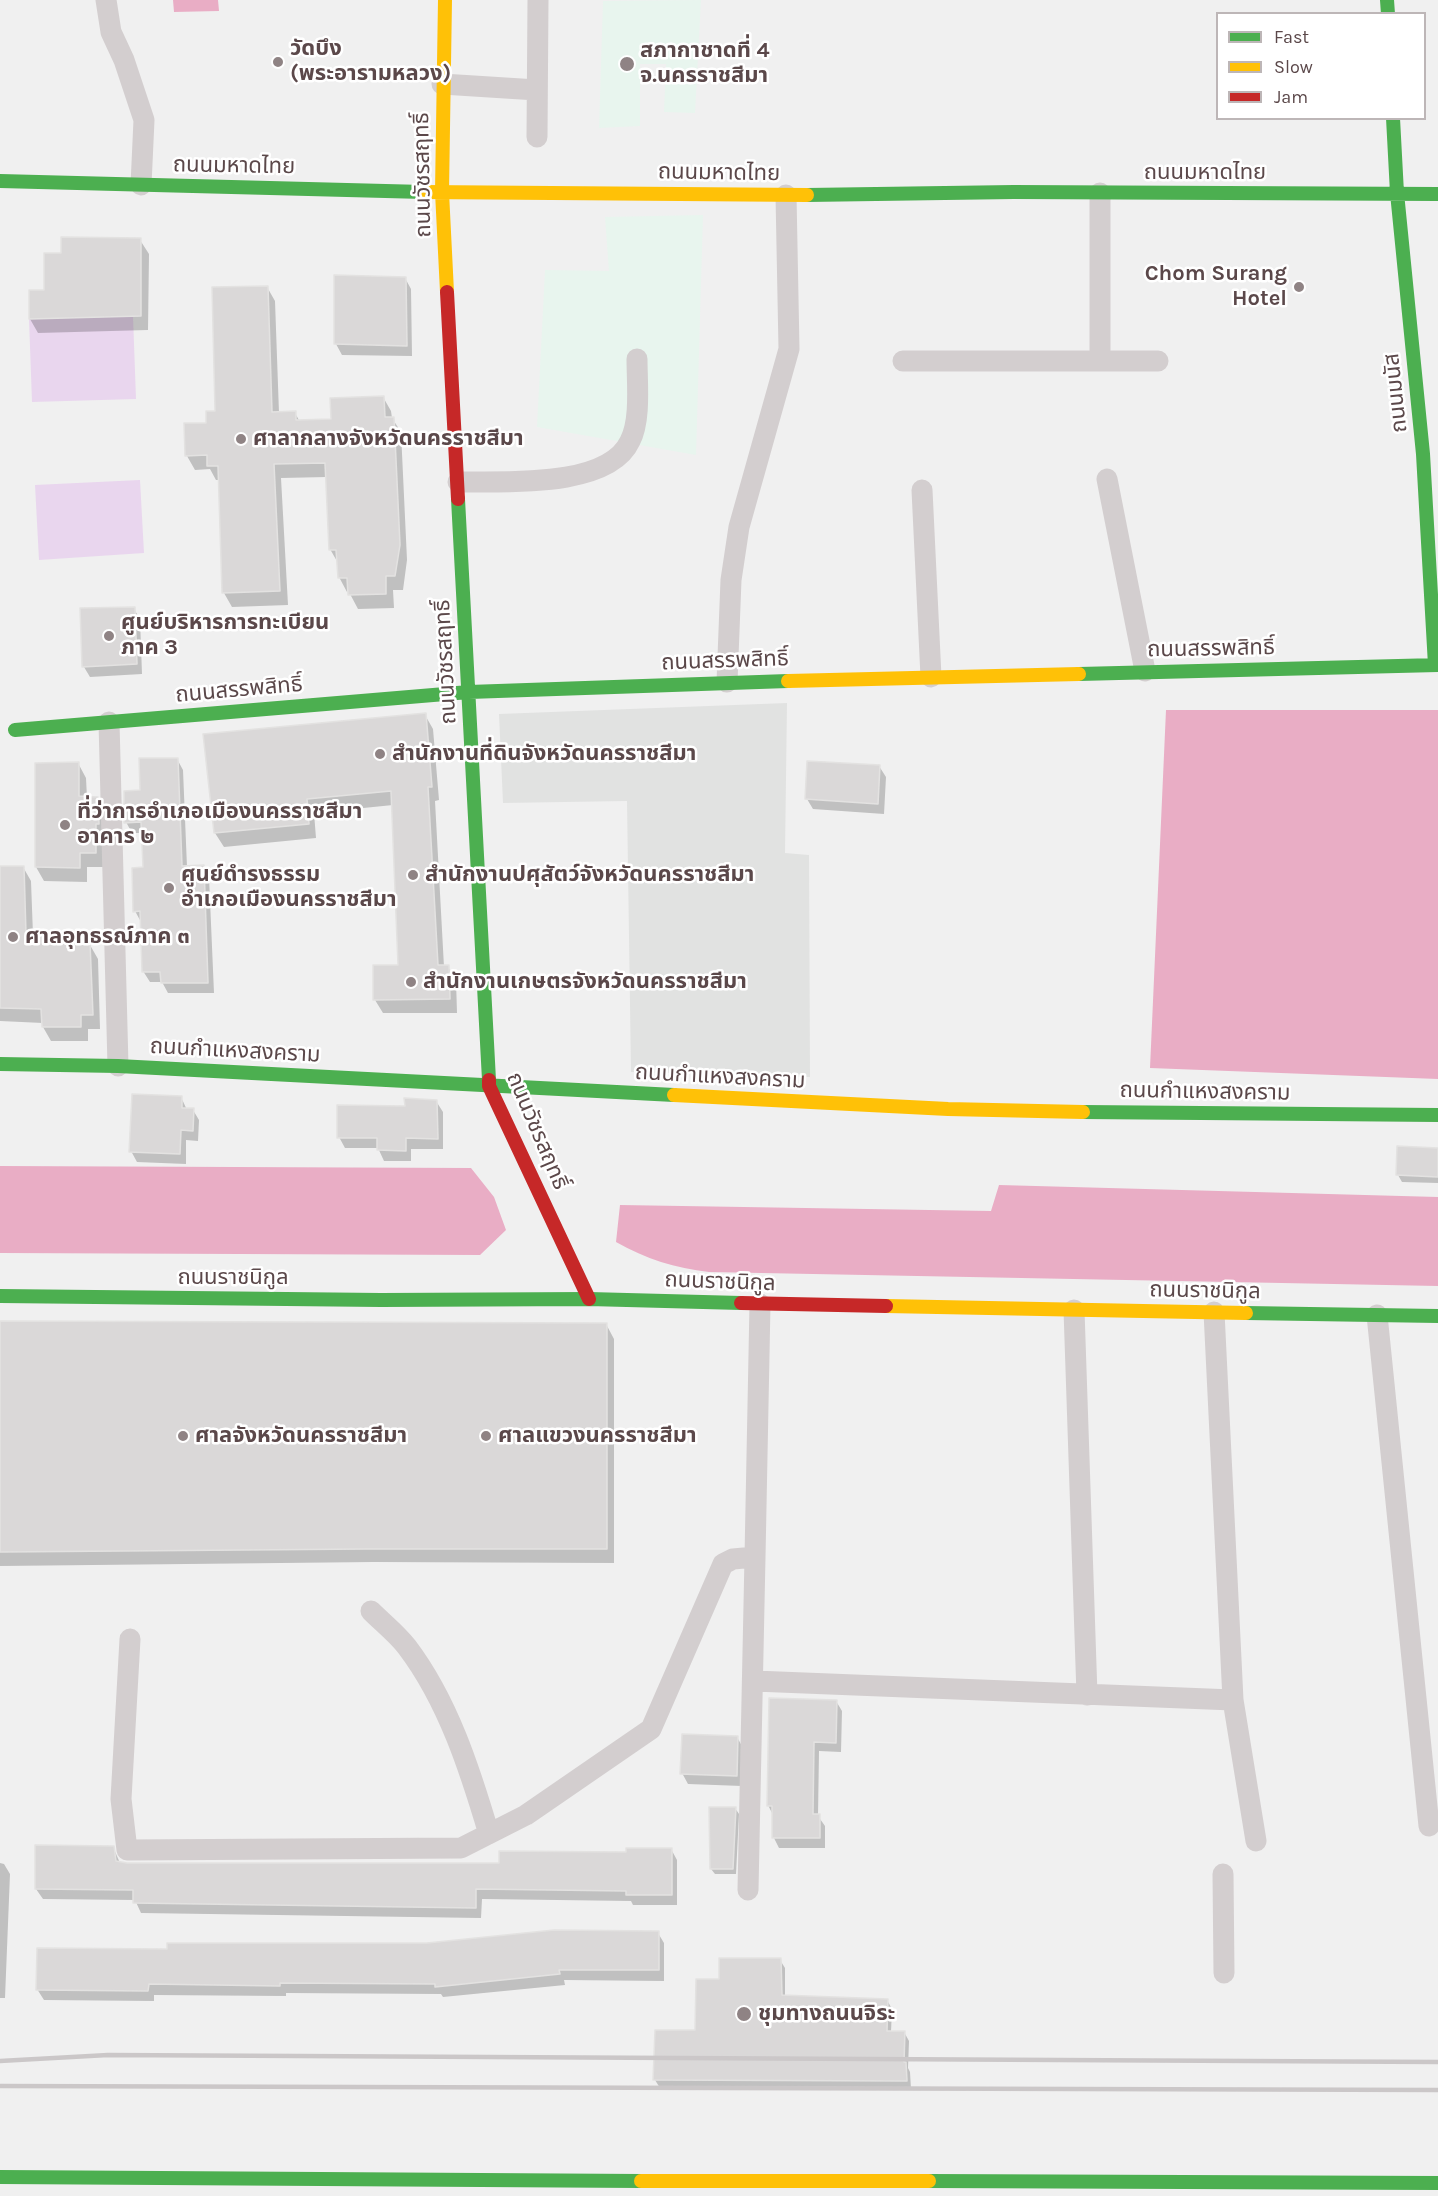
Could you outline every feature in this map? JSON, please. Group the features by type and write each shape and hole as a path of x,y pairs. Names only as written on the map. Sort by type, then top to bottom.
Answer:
{"street":[{"path":"106,0 111,32 124,60 144,120 141,185"},
{"name":"ถนนวัชรสฤทธิ์","path":"445,0 442,192 489,1086 589,1299"},
{"path":"537,137 538,0"},
{"path":"442,84 537,90"},
{"name":"ถนนมนัส","path":"1393,120 1397,193 1423,454 1437,665"},
{"name":"ถนนมหาดไทย","path":"0,182 442,192 786,195 1438,194"},
{"path":"1100,193 1100,360"},
{"path":"727,682 731,580 739,527 789,349 786,195"},
{"path":"458,482 550,480 592,471 609,463 625,452 635,426 637,359"},
{"path":"903,361 1158,361"},
{"path":"1107,479 1145,672"},
{"path":"922,490 931,677"},
{"name":"ถนนสรรพสิทธิ์","path":"15,730 469,692 727,682 1437,665"},
{"path":"109,723 118,1066"},
{"name":"ถนนกำแหงสงคราม","path":"0,1064 118,1066 948,1109 1189,1114 1438,1115"},
{"name":"ถนนราชนิกูล","path":"0,1296 370,1300 589,1299 1438,1316"},
{"path":"748,1890 760,1304"},
{"path":"1074,1310 1087,1695"},
{"path":"1214,1312 1233,1700 1256,1841"},
{"path":"1377,1315 1430,1826"},
{"path":"130,1640 121,1799 126,1850 461,1848 535,1809 651,1730 723,1564 733,1559 754,1557"},
{"path":"371,1611 407,1646 438,1696 474,1783 489,1834"},
{"path":"754,1681 1233,1700"},
{"path":"1223,1874 1224,1973"},
{"path":"0,2177 823,2188 1434,2188"}],"shaded area":[{"path":"173,0 218,0 219,11 174,12"},
{"name":"สภากาชาดที่ 4 จ.นครราชสีมา","path":"701,0 695,113 664,112 666,64 640,64 640,126 599,128 603,1"},
{"path":"703,215 696,455 537,427 545,270 609,271 605,217"},
{"path":"133,316 136,399 32,402 29,319"},
{"path":"140,480 144,553 39,560 35,485"},
{"path":"787,703 785,853 809,855 810,1077 631,1072 627,801 503,803 499,714"},
{"path":"1166,710 1438,710 1438,1079 1150,1068"},
{"path":"0,1166 471,1168 494,1197 506,1230 480,1255 0,1253"},
{"path":"999,1185 1438,1197 1438,1286 709,1272 661,1262 616,1242 620,1205 991,1211"}],"building":[{"path":"61,237 141,238 141,316 29,319 29,290 44,290 44,253 61,253"},
{"path":"334,275 406,277 407,346 334,344"},
{"path":"268,286 272,412 296,411 296,420 331,419 330,398 384,396 385,417 394,417 400,545 395,576 386,576 386,594 348,595 347,578 338,578 336,550 329,550 325,463 274,464 280,591 222,593 218,466 207,466 207,455 185,456 184,423 206,423 206,411 215,411 212,287"},
{"name":"ศูนย์บริหารการทะเบียน ภาค 3","path":"135,607 137,664 82,667 80,608"},
{"path":"426,713 432,787 428,787 438,965 449,965 450,999 373,1000 373,965 398,965 391,791 307,799 309,824 214,833 203,734"},
{"path":"139,758 178,758 182,866 204,865 208,983 161,983 160,972 142,972 140,911 133,912 132,868 143,867 141,822 124,823 124,791 140,790"},
{"path":"807,761 880,765 878,804 805,799"},
{"name":"ที่ว่าการอำเภอเมืองนครราชสีมา อาคาร ๒","path":"79,762 79,796 98,797 99,824 96,824 96,853 80,853 80,868 35,867 35,763"},
{"path":"0,866 24,866 26,934 77,934 78,943 90,943 93,1015 81,1015 81,1027 42,1027 41,1009 0,1008"},
{"path":"132,1094 182,1096 182,1108 194,1108 193,1131 181,1130 180,1154 129,1152"},
{"path":"404,1098 437,1100 438,1139 406,1138 406,1151 377,1150 377,1138 337,1138 337,1105 405,1106"},
{"path":"1397,1146 1438,1148 1438,1177 1396,1175"},
{"name":"ศาลจังหวัดนครราชสีมา","path":"0,1321 607,1323 607,1549 0,1552"},
{"path":"769,1698 837,1700 836,1743 814,1742 813,1814 820,1814 820,1838 772,1838 772,1806 767,1806"},
{"path":"682,1734 738,1736 737,1776 680,1774"},
{"path":"709,1807 736,1807 733,1869 710,1869"},
{"path":"35,1845 114,1846 116,1861 127,1863 499,1863 499,1851 626,1852 626,1848 672,1848 672,1895 626,1895 626,1891 476,1889 476,1908 133,1903 133,1890 35,1889"},
{"path":"554,1930 659,1931 659,1970 559,1970 560,1974 435,1987 435,1984 280,1983 280,1986 149,1984 148,1991 36,1990 37,1948 167,1949 167,1943 427,1943"},
{"path":"719,1958 781,1958 782,1995 888,1999 887,2031 905,2031 904,2062 906,2062 907,2081 653,2080 655,2030 695,2030 696,1979 719,1979"}],"railway":[{"path":"0,2061 108,2055 1438,2062"},
{"path":"0,2086 1438,2090"}],"traffic: fast":[{"path":"1387,0 1388,12"},
{"path":"1393,120 1397,193 1423,454 1435,665"},
{"path":"0,181 424,192"},
{"path":"807,195 1014,192 1438,194"},
{"path":"458,499 489,1080"},
{"path":"1079,674 1438,665"},
{"path":"15,730 469,692 788,681"},
{"path":"0,1064 118,1066 674,1095"},
{"path":"1083,1112 1438,1115"},
{"path":"0,1296 381,1300 589,1299 741,1303"},
{"path":"1246,1313 1438,1316"},
{"path":"0,2177 641,2181"},
{"path":"929,2181 1438,2183"}],"traffic: slow":[{"path":"445,0 442,192 447,292"},
{"path":"424,192 807,195"},
{"path":"788,681 1079,674"},
{"path":"674,1095 948,1109 1083,1112"},
{"path":"886,1306 1246,1313"},
{"path":"641,2181 929,2181"}],"traffic: jam":[{"path":"447,292 458,499"},
{"path":"489,1080 489,1086 589,1299"},
{"path":"741,1303 886,1306"}],"place":[{"name":"วัดบึง (พระอารามหลวง)","path":"278,62"},
{"name":"สภากาชาดที่ 4 จ.นครราชสีมา","path":"627,64"},
{"name":"Chom Surang Hotel","path":"1299,287"},
{"name":"ศาลากลางจังหวัดนครราชสีมา","path":"241,439"},
{"name":"ศูนย์บริหารการทะเบียน ภาค 3","path":"109,636"},
{"name":"สำนักงานที่ดินจังหวัดนครราชสีมา","path":"380,754"},
{"name":"ที่ว่าการอำเภอเมืองนครราชสีมา อาคาร ๒","path":"65,825"},
{"name":"สำนักงานปศุสัตว์จังหวัดนครราชสีมา","path":"413,875"},
{"name":"ศูนย์ดำรงธรรม อำเภอเมืองนครราชสีมา","path":"169,888"},
{"name":"ศาลอุทธรณ์ภาค ๓","path":"13,937"},
{"name":"สำนักงานเกษตรจังหวัดนครราชสีมา","path":"411,982"},
{"name":"ศาลจังหวัดนครราชสีมา","path":"183,1436"},
{"name":"ศาลแขวงนครราชสีมา","path":"486,1436"},
{"name":"ชุมทางถนนจิระ","path":"744,2014"}]}
